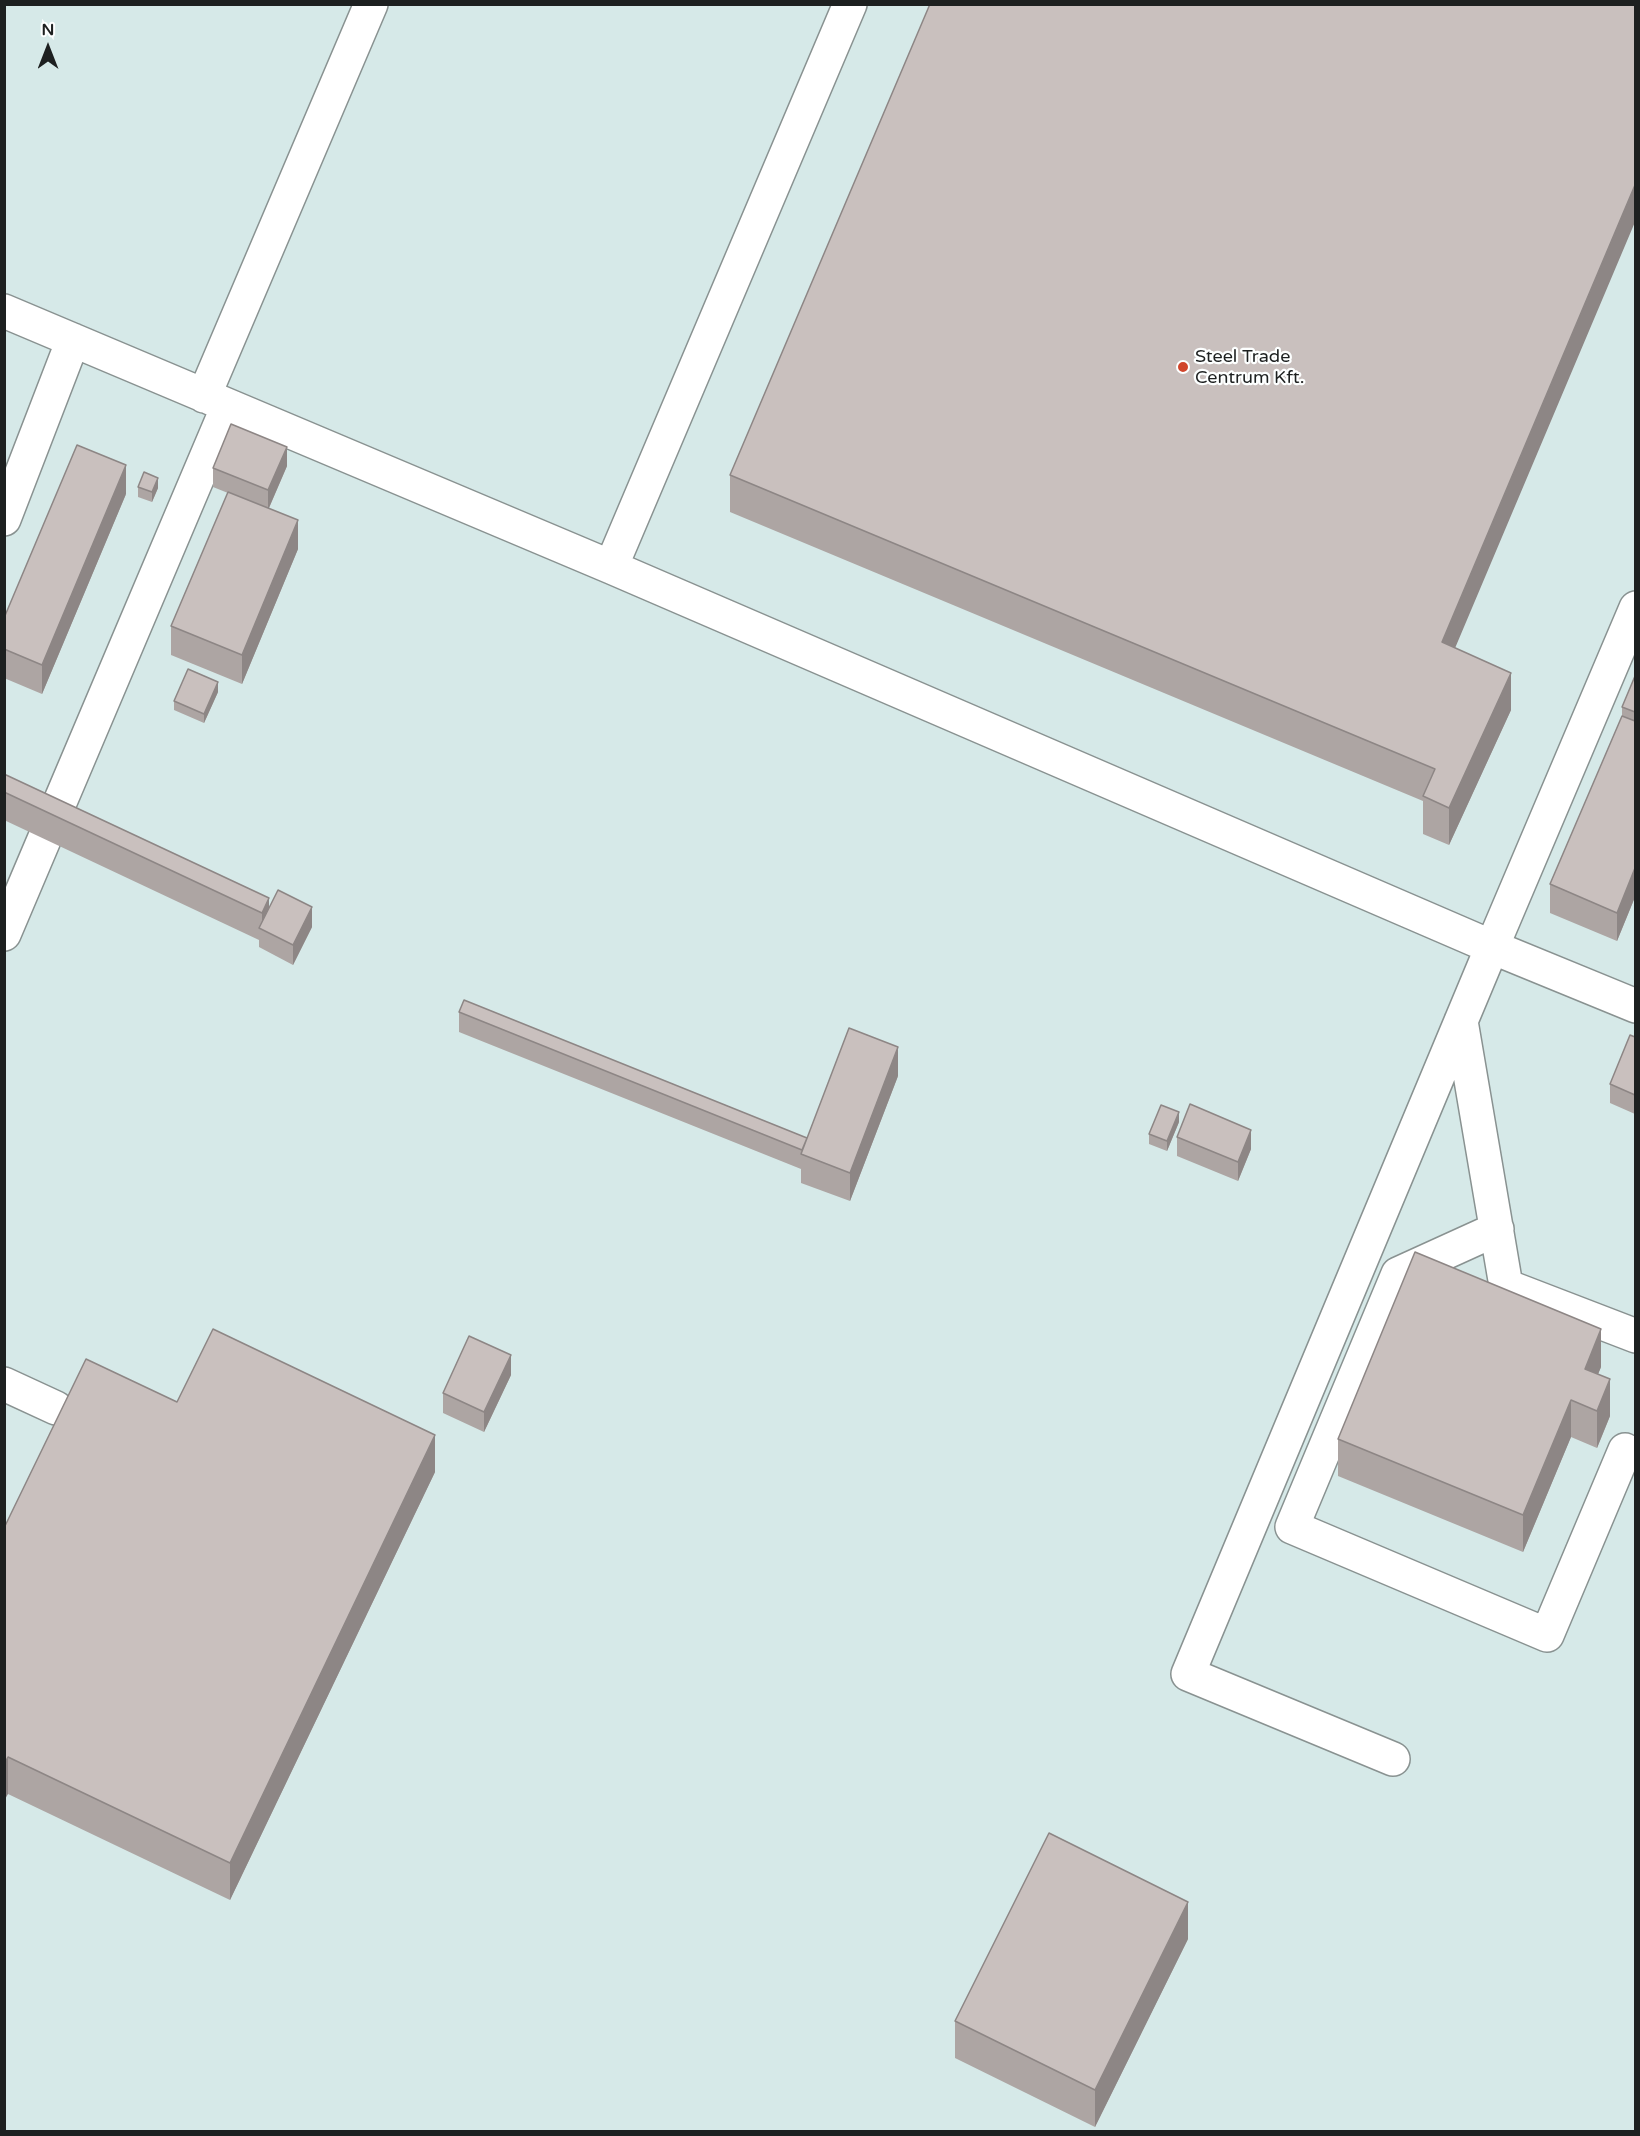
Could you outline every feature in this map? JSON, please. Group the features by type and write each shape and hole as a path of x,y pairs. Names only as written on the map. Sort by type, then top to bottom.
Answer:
{"lane":[{"path":"4,934 371,4"},
{"path":"611,567 850,4"},
{"path":"4,311 611,567 1492,947 1635,1006"},
{"path":"4,519 72,340"},
{"path":"1394,1759 1188,1674 1635,608"},
{"path":"1461,1021 1506,1286 1635,1336"},
{"path":"1497,1229 1398,1274 1292,1527 1547,1635 1625,1450"},
{"path":"4,1384 56,1408"}],"shaded area":[{"path":"5,5 1635,5 1635,2131 5,2131"}],"building":[{"name":"Steel Trade Centrum Kft.","path":"930,4 1635,4 1635,185 1442,642 1511,673 1449,808 1423,796 1435,769 730,475"},
{"path":"231,424 287,447 268,490 213,468"},
{"path":"77,445 126,465 42,665 4,649 4,618"},
{"path":"144,472 158,478 152,492 138,487"},
{"path":"228,492 298,520 242,655 171,626"},
{"path":"188,669 218,682 204,714 174,701"},
{"path":"1635,676 1635,712 1622,707"},
{"path":"1622,716 1635,721 1635,868 1617,913 1550,884"},
{"path":"4,774 269,898 262,913 4,792"},
{"path":"278,890 312,907 293,945 259,928"},
{"path":"464,1000 807,1138 802,1150 459,1012"},
{"path":"849,1028 898,1047 850,1173 801,1154"},
{"path":"1630,1035 1635,1037 1635,1095 1610,1084"},
{"path":"1190,1104 1251,1130 1238,1162 1177,1137"},
{"path":"1161,1105 1179,1112 1167,1141 1149,1134"},
{"path":"1415,1252 1601,1329 1585,1369 1610,1379 1597,1411 1571,1400 1523,1515 1338,1439"},
{"path":"213,1329 435,1435 230,1863 8,1757 4,1764 4,1528 86,1359 177,1402"},
{"path":"469,1336 511,1355 484,1412 443,1393"},
{"path":"1049,1833 1188,1902 1095,2090 955,2021"}],"place":[{"name":"Steel Trade Centrum Kft.","path":"1183,367"}]}
